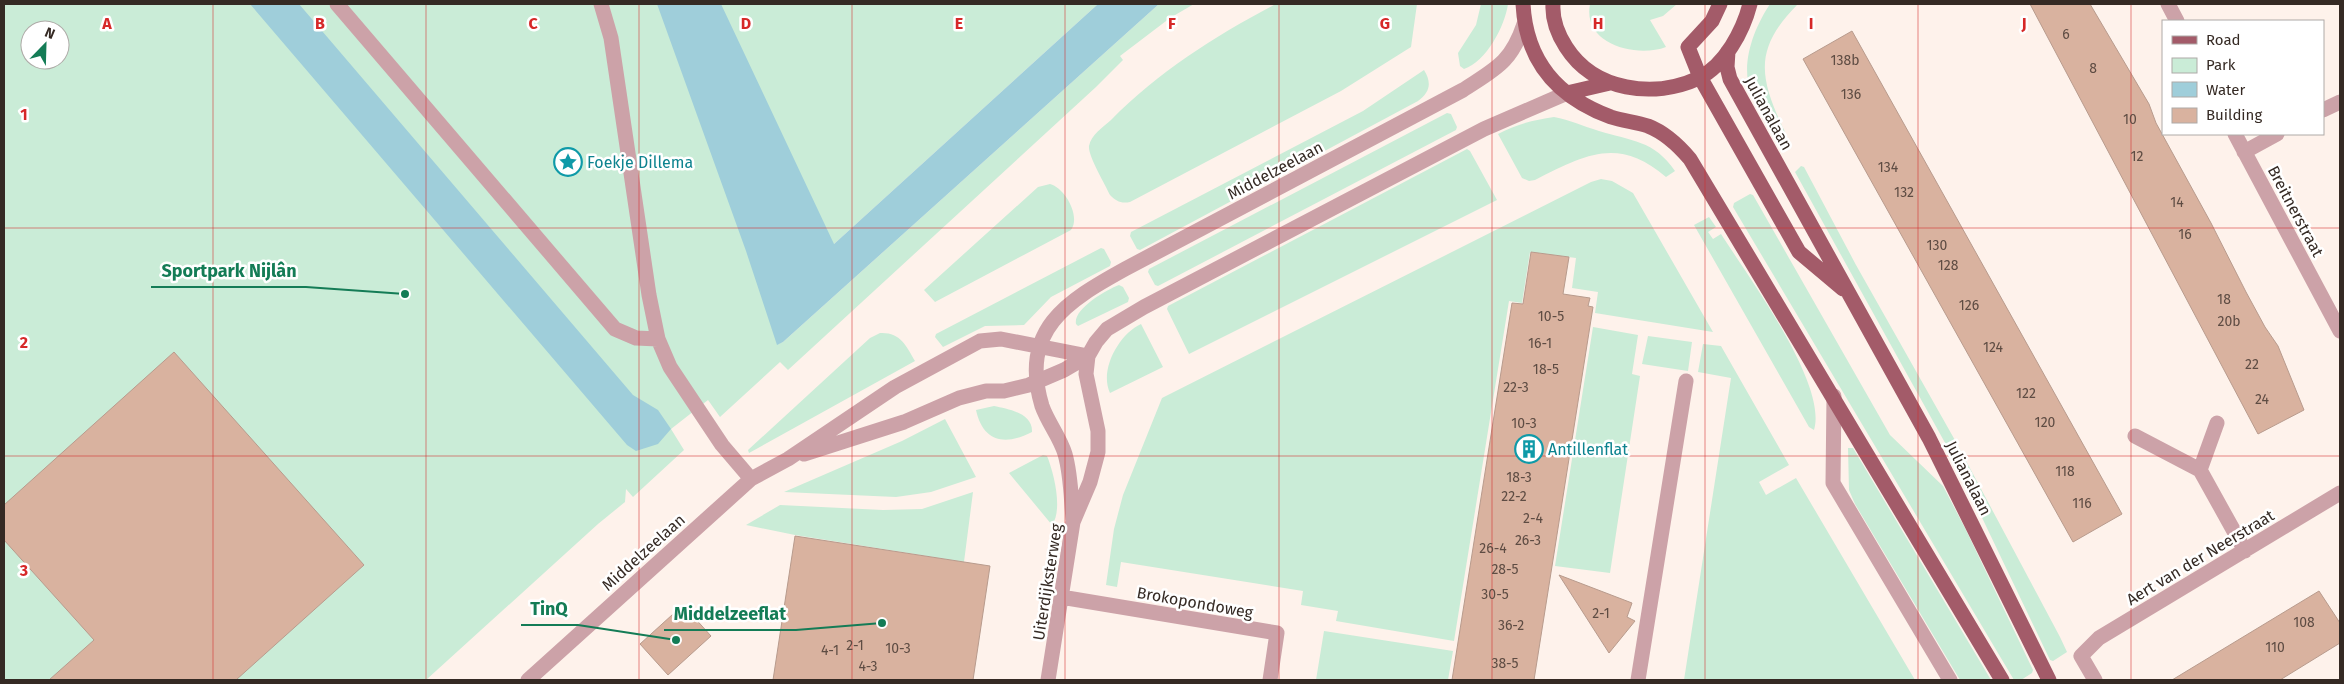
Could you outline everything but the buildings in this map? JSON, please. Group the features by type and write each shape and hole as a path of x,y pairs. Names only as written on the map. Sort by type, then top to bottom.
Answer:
{"main road":[{"path":"1523,4 1527,40 1543,70 1567,92 1597,112 1648,126 1679,146 1690,159 1834,396 2002,680"},
{"path":"1553,4 1552,13 1558,34 1571,56 1591,72 1610,82 1630,88 1654,90 1674,86 1700,77 1714,66 1728,51 1741,27 1750,4"},
{"name":"Julianalaan","path":"1720,4 1712,20 1688,47 1700,77 1799,252 1850,294"},
{"name":"Julianalaan","path":"1728,51 1727,67 1730,79 1929,438 2049,680"},
{"path":"1567,92 1610,82"}],"street":[{"path":"338,4 615,329 636,338 658,339"},
{"path":"601,4 611,38 658,339 670,367 722,445 751,478"},
{"path":"2168,4 2176,20"},
{"name":"Middelzeelaan","path":"1073,522 1071,488 1065,453 1043,409 1037,381 1040,347 1046,329 1059,312 1085,292 1463,90 1500,66 1518,43 1524,24"},
{"name":"Middelzeelaan","path":"1086,374 1088,356 1096,342 1107,329 1144,307 1484,129 1567,92"},
{"path":"2324,110 2340,102"},
{"name":"Breitnerstraat","path":"2236,135 2340,330"},
{"path":"2244,152 2274,135"},
{"name":"Middelzeelaan","path":"528,680 751,478 788,459 895,387 980,341 1001,339 1088,356"},
{"name":"Middelzeelaan","path":"788,459 904,422 959,398 986,391 1004,391 1037,381 1064,370 1088,356"},
{"name":"Uiterdijksterweg","path":"1048,680 1073,522 1090,482 1098,452 1098,431 1086,374"},
{"path":"1638,680 1686,381"},
{"path":"1834,396 1833,483 1950,680"},
{"path":"2200,470 2217,423"},
{"path":"2135,436 2200,470 2245,551"},
{"name":"Aert van der Neerstraat","path":"2095,680 2081,656 2099,638 2340,493"},
{"name":"Brokopondoweg","path":"1062,597 1277,633 1270,680"}],"green space":[{"path":"4,4 1098,4 834,244 778,344 783,342 1159,4 1194,4 1170,18 1120,56 1123,60 1096,87 788,370 780,362 720,417 708,400 671,429 684,450 633,497 626,489 625,502 598,524 426,680 4,680"},
{"path":"1276,4 1417,4 1411,47 1341,91 1130,202 1121,202 1112,197 1089,151 1090,142 1095,135 1130,102 1169,70 1231,29"},
{"path":"1481,4 1508,4 1499,32 1487,51 1480,59 1464,69 1460,66 1458,53 1476,25"},
{"path":"1590,4 1677,4 1663,16 1650,20 1666,47 1641,51 1614,45 1603,39 1594,30 1590,18"},
{"path":"1770,4 1798,4 1773,36 1767,51 1765,65 1770,96 1785,132 1779,137 1776,137 1751,92 1747,70 1750,46"},
{"path":"1424,70 1429,83 1427,91 1418,101 1140,250 1137,249 1130,236 1131,232 1363,111"},
{"path":"1447,113 1451,114 1457,127 1456,130 1158,286 1155,285 1148,272 1149,269"},
{"path":"1554,117 1650,147 1659,153 1675,171 1666,177 1649,164 1617,153 1586,157 1535,180 1529,181 1522,178 1498,134 1526,123"},
{"path":"1467,149 1470,151 1497,200 1189,354 1167,309 1168,306"},
{"path":"1801,166 1804,167 1856,265 1956,442 2060,637 2067,652 2053,661 2050,660 1954,459 1795,172"},
{"path":"1601,179 1612,181 1633,193 1713,332 1595,313 1598,292 1572,288 1576,258 1530,252 1522,303 1509,301 1454,641 1336,621 1338,611 1301,605 1303,591 1121,562 1117,587 1106,585 1114,529 1123,495 1162,398 1591,182"},
{"path":"1050,184 1061,191 1070,203 1074,217 1074,224 1071,230 935,302 924,290 1038,187"},
{"path":"1750,194 1753,195 1890,435 1943,486 2033,670 2032,673 2021,680 2014,680 1733,207 1734,203"},
{"path":"1709,217 1716,227 1708,232 1713,239 1721,234 1766,302 1798,359 1809,386 1815,410 1814,430 1809,427 1694,225"},
{"path":"1101,248 1104,249 1111,262 1110,266 1051,297 1024,325 985,326 943,347 935,337 936,334"},
{"path":"1119,285 1123,287 1129,298 1128,302 1078,326 1076,324 1076,318 1085,306 1106,291"},
{"path":"1141,324 1163,367 1110,393 1107,384 1107,374 1113,354 1125,336"},
{"path":"1593,327 1638,335 1632,374 1640,376 1610,573 1555,566"},
{"path":"880,333 893,335 902,341 915,361 749,453 748,450 870,338"},
{"path":"1648,336 1692,342 1688,371 1642,364"},
{"path":"1703,344 1721,346 1789,465 1759,482 1766,495 1796,478 1915,680 1684,680 1731,378 1698,372"},
{"path":"994,406 1024,416 1031,426 1032,432 1013,439 1004,440 990,435 979,421 976,410"},
{"path":"945,419 976,477 931,492 896,497 784,492 902,441"},
{"path":"1848,448 1853,448 1991,680 1960,680 1855,504 1849,490"},
{"path":"1043,455 1047,456 1055,481 1057,510 1052,525 1009,473"},
{"path":"973,492 964,562 795,535 746,525 780,505 883,510 922,509"},
{"path":"1324,631 1453,651 1448,680 1316,680"}],"water":[{"path":"250,4 299,4 633,395 658,410 671,429 658,444 636,451 627,445"},
{"path":"657,4 721,4 834,244 1098,4 1159,4 783,342 777,345 746,251"}],"place":[{"name":"Foekje Dillema","path":"568,162"},
{"name":"Sportpark Nijlân","path":"405,294"},
{"name":"Antillenflat","path":"1529,449"},
{"name":"Middelzeeflat","path":"882,623"},
{"name":"TinQ","path":"676,640"}]}
